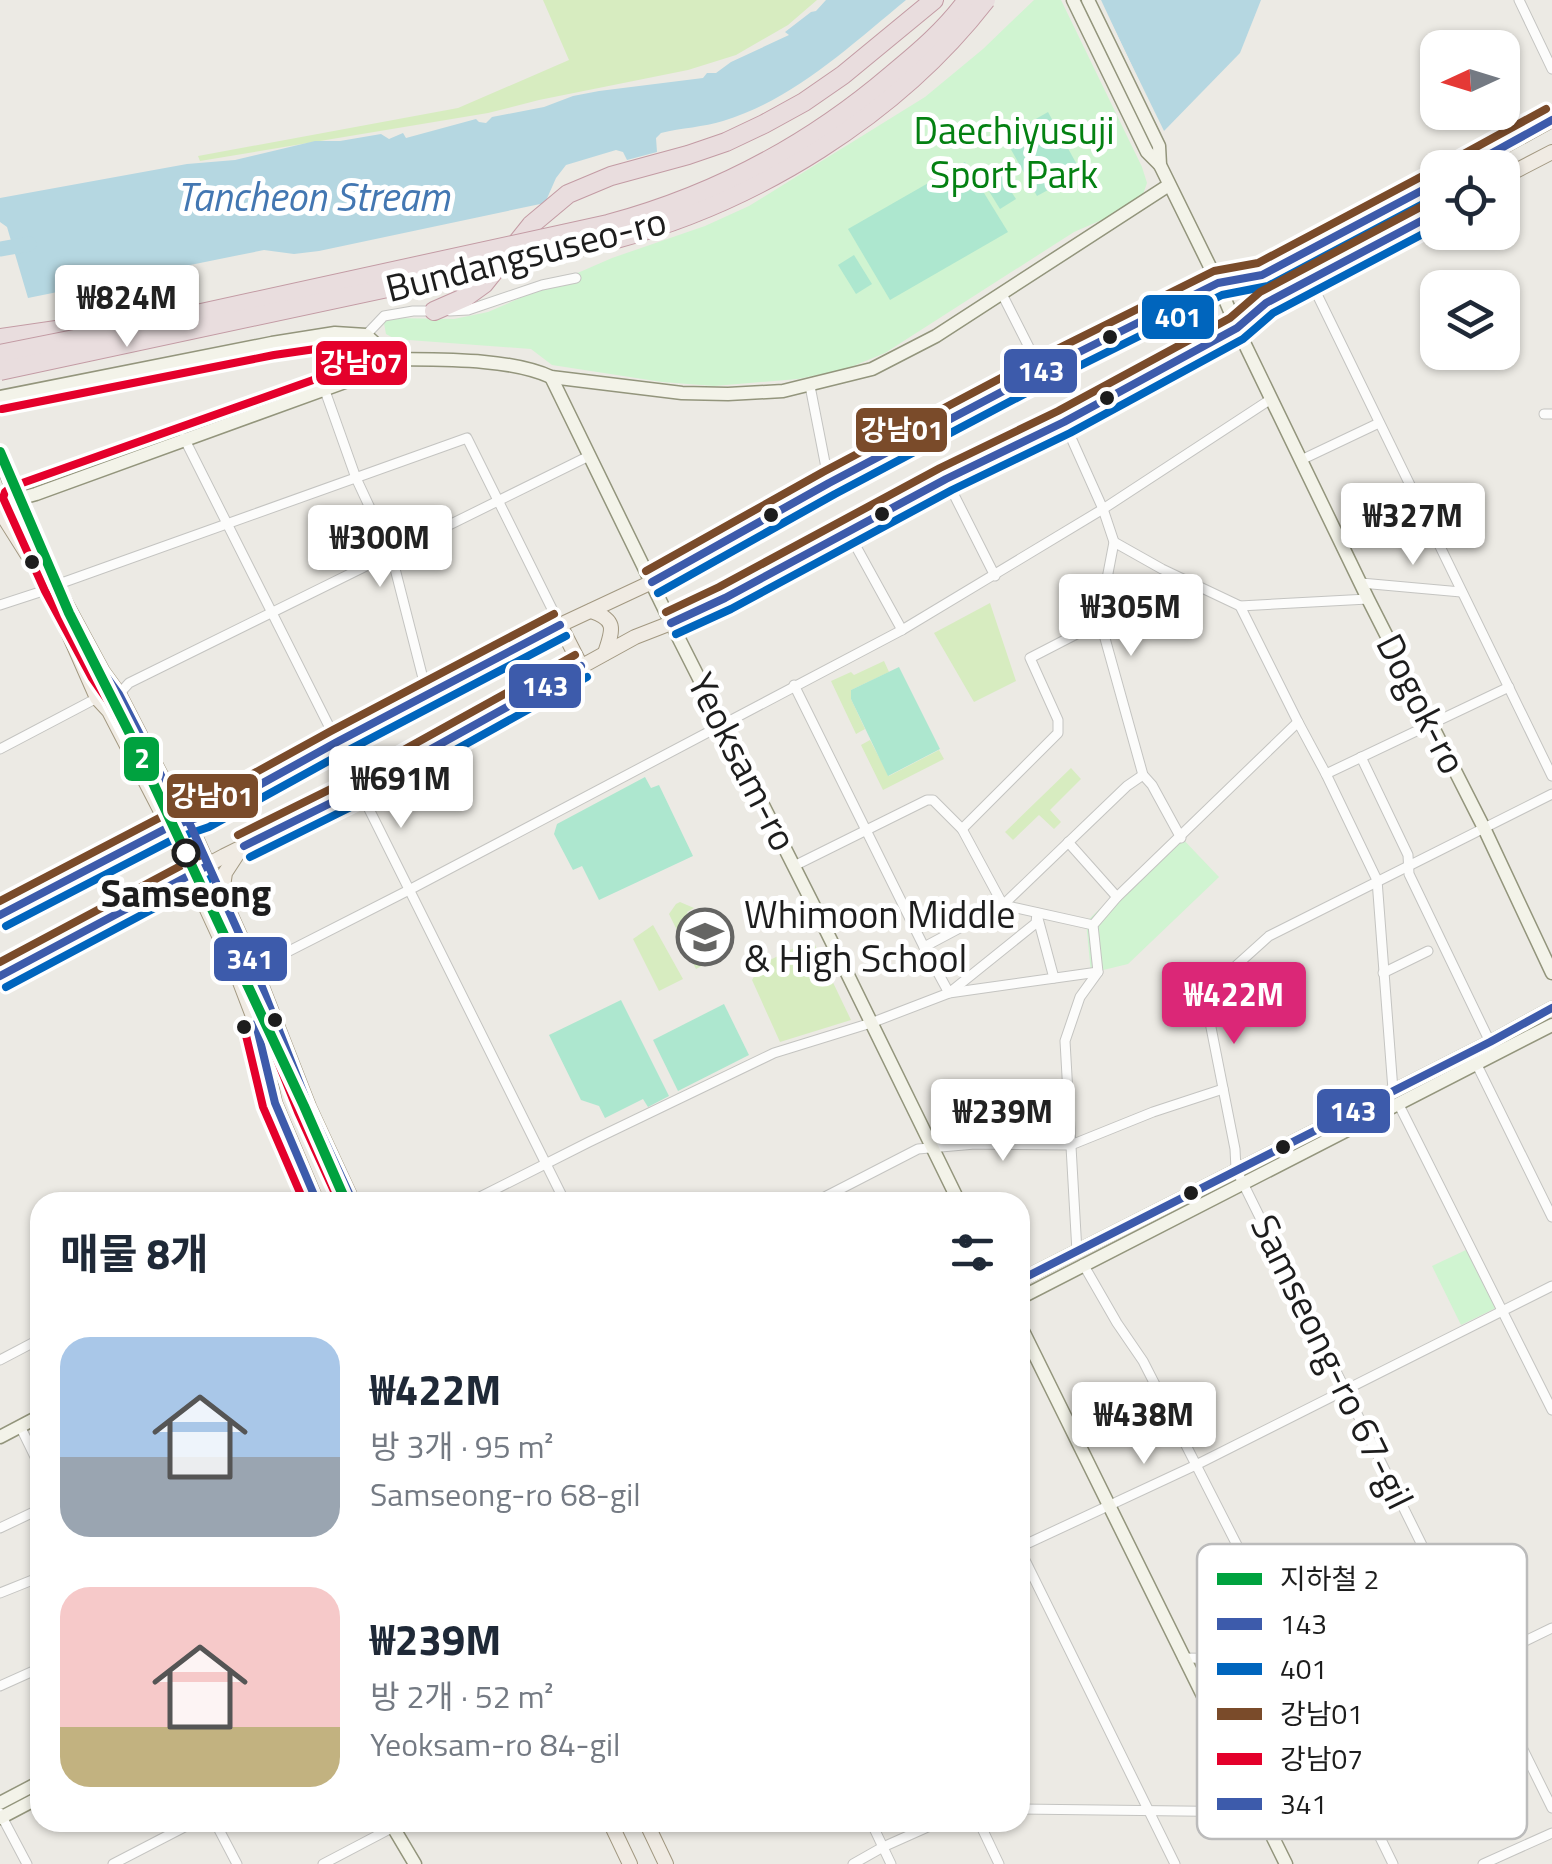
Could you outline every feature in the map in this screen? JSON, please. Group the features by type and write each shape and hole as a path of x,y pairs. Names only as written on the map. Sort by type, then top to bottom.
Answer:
{"highway":[{"path":"434,311 484,284 532,225 568,194 610,176 726,142 764,124 843,75 934,0"},
{"name":"Bundangsuseo-ro","path":"0,352 169,320 608,224 686,199 740,175 839,116 924,47 967,0"},
{"name":"Bundangsuseo-ro","path":"0,371 616,239 684,217 760,183 861,121 946,49 986,0"},
{"path":"0,338 124,320 169,320"}],"main road":[{"name":"Dogok-ro","path":"1073,0 1147,152 1170,185 1552,974"},
{"name":"Dogok-ro","path":"1088,0 1158,146 1160,166"},
{"path":"1497,150 1552,120"},
{"path":"1520,169 1552,152"},
{"path":"348,1192 188,820 118,694 0,508 15,499 367,374 386,359 533,368 551,376 682,393 783,391 872,370 936,336 1170,185"},
{"path":"0,915 169,828 203,816 427,694 652,582 829,482 1040,371 1218,283 1262,276 1420,192"},
{"path":"0,976 359,788 580,666 725,598 946,478 1064,422 1236,328 1266,303 1420,222"},
{"path":"0,397 335,333 366,335 386,359"},
{"name":"Yeoksam-ro","path":"551,376 953,1192"},
{"path":"562,401 566,392 583,380"},
{"path":"0,456 97,698 109,711 169,828 238,976 260,1032 274,1103 312,1192"},
{"path":"591,611 605,616 612,626 605,653"},
{"path":"560,625 580,666"},
{"path":"167,787 194,798 235,797"},
{"path":"222,898 225,872 244,846"},
{"path":"1030,1291 1080,1258 1396,1096 1552,1008"},
{"path":"1396,1096 1552,1026"},
{"path":"1030,1276 1080,1258"},
{"path":"1030,1345 1197,1684"},
{"path":"0,1437 30,1421"},
{"path":"0,1812 30,1790"},
{"path":"0,1812 30,1802"},
{"path":"399,1832 415,1864"},
{"path":"615,1832 630,1864"},
{"path":"651,1832 666,1864"},
{"path":"1274,1839 1286,1864"}],"street":[{"path":"1519,0 1552,69"},
{"path":"366,335 384,316 468,310 524,290 576,278"},
{"path":"1310,280 1552,776"},
{"path":"1002,294 1040,371"},
{"path":"810,386 829,482"},
{"path":"324,388 356,478 391,553 427,694"},
{"path":"238,976 902,630 1102,510 1272,399"},
{"path":"1064,422 1114,542 1101,624 1143,775 1181,838"},
{"path":"1300,460 1378,424"},
{"path":"184,438 337,742"},
{"path":"0,606 468,438 560,625"},
{"path":"118,694 129,683 589,456"},
{"path":"946,478 994,576"},
{"path":"848,532 902,630"},
{"path":"1114,542 1162,570 1240,606 1368,599"},
{"path":"1361,583 1460,592"},
{"path":"1240,606 1377,880 1396,1096 1552,1410"},
{"path":"962,828 1058,733 1058,720 1030,658 1101,624"},
{"path":"794,685 950,993"},
{"path":"1326,774 1509,687"},
{"path":"0,750 97,698"},
{"path":"1236,1544 1143,1361 1080,1258 1066,1041 1080,997 1098,972 1092,926 1117,897 1298,722"},
{"path":"1361,758 1408,855 1409,874 1490,1042"},
{"path":"924,946 1003,905 1143,775"},
{"path":"359,788 559,1192"},
{"path":"1377,880 1552,794"},
{"path":"794,866 933,800 962,828 1003,905 1092,926"},
{"path":"1068,842 1117,897"},
{"name":"Samseong-ro 67-gil","path":"1377,880 1269,936 1205,997 1240,1176 1423,1544"},
{"path":"1036,913 1054,978"},
{"path":"950,993 1036,923 1036,913"},
{"path":"1383,973 1428,951"},
{"path":"490,1192 763,1058 950,993 1098,972"},
{"path":"1476,1063 1552,1217"},
{"path":"834,1192 918,1149 975,1144 1072,1145 1223,1089"},
{"path":"1030,1543 1196,1465 1552,1286"},
{"path":"0,1360 30,1344"},
{"path":"20,1426 30,1446"},
{"path":"0,1528 30,1514"},
{"path":"1030,1568 1175,1864"},
{"path":"0,1593 30,1581"},
{"path":"1527,1640 1552,1628"},
{"path":"1184,1658 1197,1658"},
{"path":"0,1686 30,1672"},
{"name":"Samseong-ro 67-gil","path":"1527,1756 1552,1808"},
{"path":"1030,1809 1197,1811"},
{"path":"0,1812 26,1864"},
{"path":"113,1864 130,1860 177,1832"},
{"path":"220,1832 236,1864"},
{"path":"323,1864 381,1832"},
{"path":"875,1832 891,1864"},
{"path":"854,1864 916,1832"},
{"path":"983,1832 1000,1864"},
{"path":"1483,1864 1552,1833"},
{"path":"1381,1839 1393,1864"}],"green space":[{"path":"543,0 817,0 788,25 736,55 688,70 488,113 200,161 198,156 458,108 569,60"},
{"name":"Daechiyusuji Sport Park","path":"1034,0 1061,0 1142,167 1147,183 1142,197 1074,232 885,353 846,369 798,379 714,386 552,365 531,349 395,339 386,334 384,323 389,318 454,319 488,312 612,258 705,226 749,206 925,97"},
{"path":"1048,112 1081,172 1037,196 1004,137"},
{"path":"965,162 1008,232 890,300 848,229"},
{"path":"997,170 1016,199 1000,209 982,180"},
{"path":"854,255 872,284 856,294 838,265"},
{"path":"990,603 1016,681 974,702 934,633"},
{"path":"884,661 889,672 851,690 851,699 865,729 856,734 831,681"},
{"path":"899,667 940,749 888,776 851,699 851,690"},
{"path":"870,740 889,776 939,750 944,759 883,790 861,745"},
{"path":"1071,768 1081,779 1050,810 1061,822 1054,829 1039,815 1013,840 1005,832"},
{"path":"645,777 651,788 659,785 693,856 599,900 582,866 573,870 554,834 557,824"},
{"path":"1178,834 1219,877 1128,964 1091,973 1086,922"},
{"path":"680,902 694,908 687,912 713,960 696,969 669,914"},
{"path":"653,925 683,979 659,991 633,939"},
{"path":"815,945 851,1020 780,1042 752,980 762,964 798,946 801,952"},
{"path":"621,1000 669,1096 648,1107 643,1099 605,1118 599,1106 581,1100 549,1035"},
{"path":"724,1004 749,1055 678,1091 653,1040"},
{"path":"1468,1249 1496,1308 1461,1325 1432,1266"}],"water":[{"name":"Tancheon Stream","path":"826,0 906,0 820,70 749,112 716,123 661,133 656,138 657,152 627,160 623,152 616,150 566,165 545,203 319,251 294,254 264,250 28,298 7,227 0,222 0,198 187,164 235,160 315,141 381,134 389,139 403,133 406,138 476,119 486,123 492,117 544,107 573,96 703,78 789,35 785,32"},
{"path":"1101,0 1261,0 1240,53 1163,132"}],"pier":[{"path":"1096,0 1100,0 1165,136 1161,136"}],"waterway":[{"name":"Tancheon Stream","path":"0,249 29,244"}],"metro line":[{"name":"2","path":"0,452 69,613 132,738 342,1192"}],"transit line":[{"name":"강남01","path":"1471,150 1546,109"},
{"name":"143","path":"1498,150 1552,120"},
{"name":"강남01","path":"646,571 1035,360 1214,271 1258,263 1420,177"},
{"name":"143","path":"652,582 1041,371 1218,283 1262,275 1420,192"},
{"name":"401","path":"658,593 1047,382 1222,295 1268,286 1420,206"},
{"name":"강남01","path":"666,612 940,468 1058,411 1230,318 1260,292 1420,207"},
{"name":"143","path":"671,623 1064,422 1237,328 1266,303 1420,222"},
{"name":"401","path":"676,634 1070,433 1243,339 1273,313 1420,235"},
{"name":"강남07","path":"2,409 336,346 361,347 370,356 361,363 11,487 3,498 45,591 177,826 334,1192"},
{"name":"341","path":"0,455 21,512 56,585 188,820 348,1192"},
{"name":"강남01","path":"0,901 163,816 198,804 554,614"},
{"name":"143","path":"0,915 169,827 203,816 560,625"},
{"name":"401","path":"6,926 174,839 209,827 566,636"},
{"name":"강남01","path":"238,835 353,778 575,655"},
{"name":"143","path":"244,846 359,789 581,666"},
{"name":"401","path":"250,857 365,800 587,677"},
{"name":"강남01","path":"0,962 201,855"},
{"name":"143","path":"0,976 207,866"},
{"name":"401","path":"6,987 213,877"},
{"name":"143","path":"1030,1275 1552,1008"},
{"name":"341","path":"256,1024 275,1103 313,1192"},
{"name":"강남07","path":"244,1027 263,1107 300,1192"}],"place":[{"name":"Samseong","path":"186,853"},
{"name":"Whimoon Middle & High School","path":"705,937"}]}
